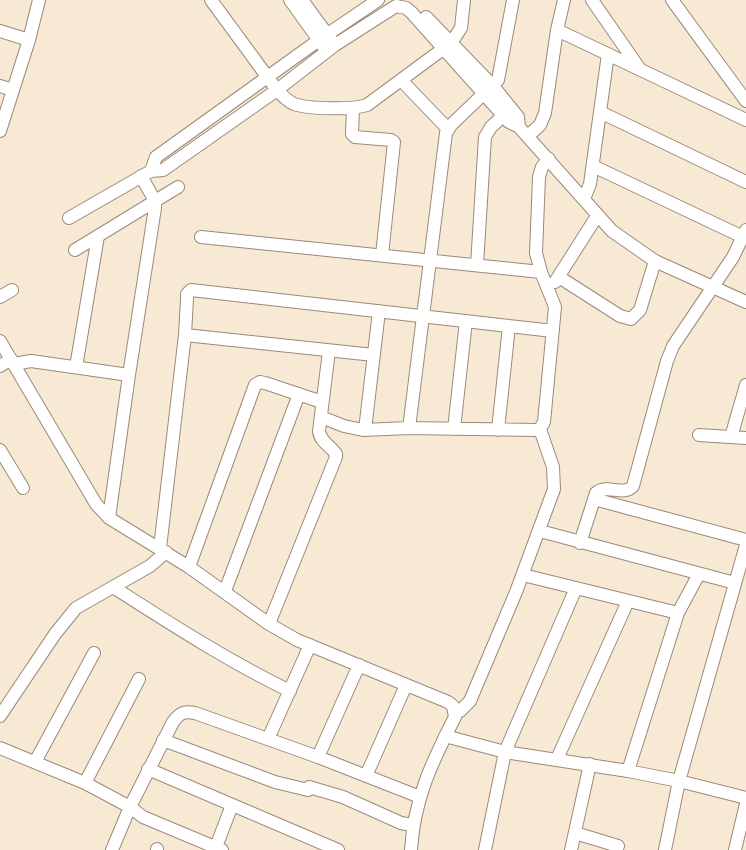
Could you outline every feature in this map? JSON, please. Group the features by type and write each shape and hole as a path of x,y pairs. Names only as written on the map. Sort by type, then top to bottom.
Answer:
{"street":[{"path":"0,131 29,40 39,0"},
{"path":"211,0 286,100 299,106 353,109 367,105 448,46 461,28 464,0"},
{"path":"290,0 331,49"},
{"path":"302,0 323,38"},
{"path":"109,518 129,375 155,208 155,201 146,174 156,157 378,0"},
{"path":"409,428 444,142 448,129 498,80 513,0"},
{"path":"524,132 540,125 545,113 557,30 564,0"},
{"path":"592,0 639,69"},
{"path":"672,0 746,101"},
{"path":"69,218 146,174 163,170 277,90 331,49 389,9 403,2 411,12 448,46 488,90 518,117 524,132"},
{"path":"557,30 746,120"},
{"path":"0,31 29,40"},
{"path":"584,199 590,184 593,166 608,54"},
{"path":"401,80 448,129"},
{"path":"0,86 13,90"},
{"path":"488,90 503,116 524,132 584,199 597,216 612,231 655,261 746,302"},
{"path":"353,109 352,134 360,138 391,140 395,146 382,255"},
{"path":"600,112 746,182"},
{"path":"477,265 485,137 491,127 503,116"},
{"path":"540,429 544,422 555,307 550,291 541,272 536,253 539,177 542,167 549,159"},
{"path":"580,543 594,499 601,489 623,491 629,490 633,486 667,360 679,334 713,287 743,240 593,166"},
{"path":"76,250 178,187"},
{"path":"550,291 597,216"},
{"path":"76,367 98,236"},
{"path":"201,237 541,272"},
{"path":"559,277 620,316 631,319 640,310 655,261"},
{"path":"0,297 12,290"},
{"path":"0,716 55,634 76,608 150,566 163,550 185,335 187,294 191,290 553,331"},
{"path":"365,430 379,311"},
{"path":"454,429 466,321"},
{"path":"498,430 509,326"},
{"path":"185,335 374,355"},
{"path":"0,340 96,504 109,518 189,567 225,591 269,624 310,645 448,702 453,706 455,711 454,717 426,776 412,825 411,850"},
{"path":"269,624 336,457 334,450 321,440 320,435 322,402 329,350"},
{"path":"0,366 12,362 31,361 129,375"},
{"path":"189,567 252,390 260,382 322,402"},
{"path":"731,437 746,385"},
{"path":"225,591 299,394"},
{"path":"321,417 353,429 365,430 409,428 498,430 540,429"},
{"path":"455,711 460,711 470,701 523,575 554,489 554,477 550,455 540,429"},
{"path":"699,435 746,438"},
{"path":"0,450 23,488"},
{"path":"594,499 746,540"},
{"path":"540,531 580,543 735,583"},
{"path":"665,850 679,781 746,546"},
{"path":"628,771 678,614 699,574"},
{"path":"523,575 678,614"},
{"path":"113,587 221,655 290,690"},
{"path":"485,850 505,752 576,588"},
{"path":"556,759 628,601"},
{"path":"268,740 310,645"},
{"path":"35,762 94,653"},
{"path":"318,757 359,665"},
{"path":"85,783 139,679"},
{"path":"366,776 406,685"},
{"path":"112,850 130,807 163,740 179,714 185,712 195,713 318,757 420,797"},
{"path":"445,736 505,752 628,771 679,781 746,798"},
{"path":"163,740 275,782 308,788 343,797 401,823 412,825"},
{"path":"0,748 85,783 130,807 143,817 219,849 232,805"},
{"path":"571,850 590,764"},
{"path":"148,769 338,850"},
{"path":"735,850 743,830 746,804"},
{"path":"575,833 618,846"}]}
